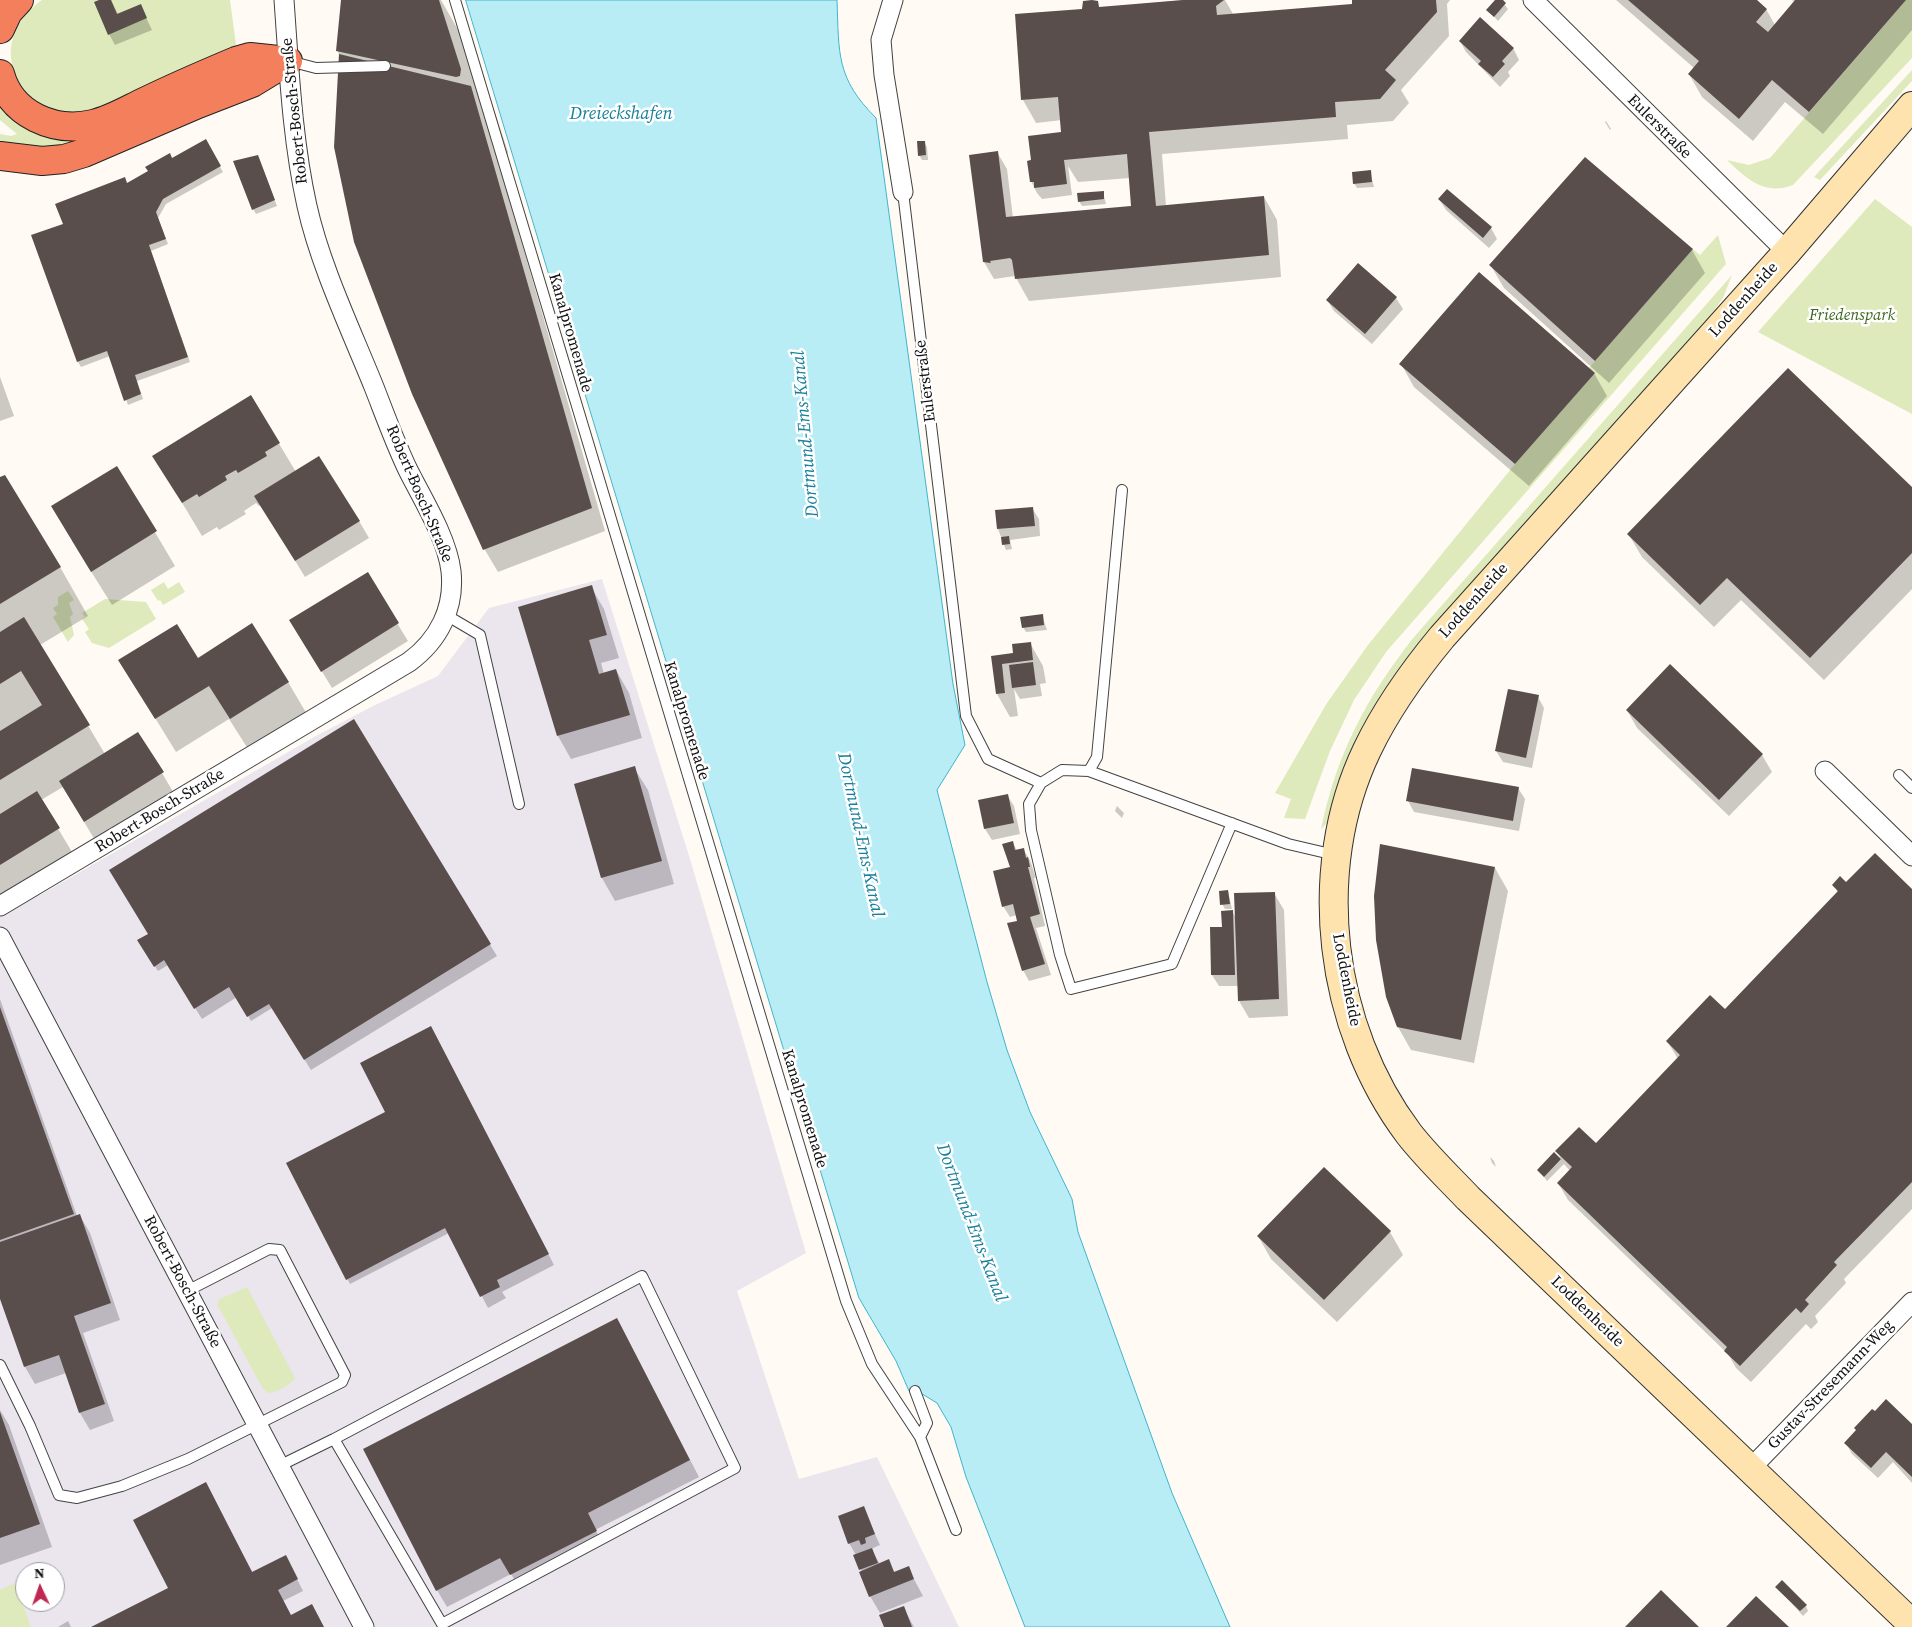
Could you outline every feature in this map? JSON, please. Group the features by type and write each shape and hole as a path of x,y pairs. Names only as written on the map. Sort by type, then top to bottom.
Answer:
{"highway":[{"path":"0,29 8,12 19,0"},
{"path":"0,74 10,98 34,117 60,126 78,126 95,124 117,115 236,61 250,57 288,61"},
{"path":"0,156 42,161 64,159 84,153 252,83 288,61"}],"street":[{"name":"Robert-Bosch-Straße","path":"0,906 410,662 433,640 446,615 451,600 452,584 448,556 402,456 329,272 308,208 301,173 288,61 284,0"},
{"name":"Eulerstraße","path":"893,0 881,40 884,75 904,192"},
{"name":"Eulerstraße","path":"1533,0 1786,252"},
{"name":"Loddenheide","path":"1912,106 1786,252 1448,630 1398,693 1366,751 1356,778 1336,855 1334,918 1337,954 1348,1007 1358,1041 1373,1074 1410,1134 1468,1198 1912,1624"},
{"path":"1825,771 1912,856"},
{"name":"Robert-Bosch-Straße","path":"0,937 364,1627"},
{"name":"Gustav-Stresemann-Weg","path":"1751,1468 1912,1302"}],"lane":[{"name":"Kanalpromenade","path":"455,0 846,1301 872,1364 920,1437 956,1530"},
{"path":"288,61 316,68 385,66"},
{"name":"Eulerstraße","path":"904,192 966,716 988,759 1041,783"},
{"path":"1089,771 1097,757 1122,490"},
{"path":"446,615 480,635 519,804"},
{"path":"1232,824 1172,964 1071,989 1060,955 1030,830 1029,804 1041,783 1062,770 1089,771 1308,850 1336,855"},
{"path":"1899,775 1912,788"},
{"path":"0,1365 30,1426 59,1495 77,1498 122,1486 188,1460 342,1382 345,1375 280,1250 269,1249 187,1291"},
{"path":"279,1466 334,1439 642,1276 734,1468 442,1624 334,1439"},
{"path":"915,1391 927,1423 920,1437"}],"shaded area":[{"path":"602,579 690,859 806,1253 737,1291 799,1479 877,1457 959,1627 0,1627 0,896 40,895 316,736 371,707 438,676 489,608"}],"green space":[{"path":"42,0 230,0 236,45 111,104 94,110 76,113 59,112 43,107 28,95 16,78 12,63 11,48 15,32 23,18"},
{"path":"1906,0 1912,0 1912,58 1793,185 1773,188 1757,184 1727,160 1749,165 1770,158"},
{"path":"1912,70 1912,81 1820,180 1814,177"},
{"path":"0,100 75,138 75,141 52,148 0,146 0,134 11,136 17,134 0,120"},
{"name":"Friedenspark","path":"1875,199 1912,227 1912,414 1758,332"},
{"path":"1718,235 1726,264 1386,652 1354,700 1330,751 1305,819 1284,818 1291,799 1275,793 1327,703 1368,645 1515,464 1595,373 1589,368 1693,249 1700,255"},
{"path":"1732,275 1723,298 1713,312 1504,550 1328,822 1321,829 1336,776 1355,727 1381,682 1414,637"},
{"path":"164,582 168,589 179,582 185,592 163,605 151,590"},
{"path":"68,591 74,600 69,603 73,614 70,617 74,635 68,642 53,617 57,614 53,608 58,605 58,597"},
{"path":"105,599 146,602 156,619 109,648 92,643 85,632 89,629 82,619 85,617 82,613"},
{"path":"247,1287 295,1378 279,1390 268,1393 263,1389 217,1304 220,1299"},
{"path":"15,1583 15,1612 26,1612 31,1627 0,1627 0,1590"}],"water":[{"path":"466,0 837,0 838,36 842,64 853,90 876,118 953,684 965,745 937,790 987,982 1007,1050 1030,1112 1072,1199 1078,1232 1172,1493 1230,1627 1025,1627 966,1477 951,1427 937,1403 919,1392 909,1391 896,1361 859,1298"}],"building":[{"path":"111,0 117,14 141,4 147,18 108,35 94,2"},
{"path":"341,0 439,0 461,69 460,76 456,77 336,51"},
{"path":"1183,0 1224,0 1216,6 1217,15 1352,4 1352,0 1436,0 1437,12 1385,70 1396,80 1380,99 1335,102 1336,117 1149,132 1156,206 1264,196 1269,255 1015,279 1010,258 990,261 991,263 983,262 969,155 998,151 1006,217 1131,206 1127,154 1064,160 1067,184 1034,188 1034,182 1030,182 1027,161 1031,160 1028,136 1061,132 1058,97 1021,100 1015,14 1082,9 1083,1 1098,1 1099,7"},
{"path":"1495,0 1503,0 1506,3 1494,17 1486,10"},
{"path":"1628,0 1757,0 1767,9 1756,22 1768,32 1795,0 1906,0 1809,112 1772,80 1739,119 1688,74 1699,61"},
{"path":"1480,17 1514,48 1502,61 1505,64 1493,77 1478,64 1481,61 1459,41"},
{"path":"339,54 471,86 592,508 483,550 412,394 354,242 334,147"},
{"path":"206,139 221,166 163,199 156,212 166,239 149,245 188,357 135,375 141,394 124,401 107,351 77,362 31,235 63,224 55,204 125,177 127,183 148,171 145,167 170,153 172,158"},
{"path":"917,141 925,141 926,155 918,156"},
{"path":"258,155 275,200 252,210 233,161"},
{"path":"1585,157 1693,249 1595,361 1489,265"},
{"path":"1371,170 1372,182 1353,184 1352,172"},
{"path":"1447,189 1492,227 1483,238 1438,199"},
{"path":"1104,191 1104,199 1078,202 1077,193"},
{"path":"1358,263 1397,297 1365,334 1326,300"},
{"path":"1479,272 1595,373 1515,464 1399,364"},
{"path":"1788,368 1912,487 1912,553 1810,658 1727,578 1700,605 1627,534"},
{"path":"251,395 280,443 265,452 267,456 238,473 236,470 225,476 227,480 199,497 197,494 182,503 152,456"},
{"path":"319,456 360,521 295,561 254,496"},
{"path":"117,466 157,531 91,572 51,506"},
{"path":"5,475 61,567 0,604 0,477"},
{"path":"1033,507 1035,526 997,529 995,510"},
{"path":"1009,536 1010,544 1002,545 1001,537"},
{"path":"368,572 399,623 321,672 289,620"},
{"path":"592,585 607,635 589,640 599,674 616,669 630,715 557,736 518,607"},
{"path":"1043,614 1044,625 1022,628 1020,617"},
{"path":"24,617 90,725 0,780 0,731 42,705 21,671 0,684 0,632"},
{"path":"252,623 289,682 230,719 209,686 155,719 118,660 177,624 198,658"},
{"path":"1031,642 1033,660 1002,664 1005,693 996,694 991,656 1013,653 1012,644"},
{"path":"1033,662 1036,685 1012,688 1009,665"},
{"path":"1670,664 1763,754 1719,800 1626,710"},
{"path":"1508,689 1539,695 1526,758 1495,751"},
{"path":"354,719 491,944 304,1060 269,1004 247,1017 229,987 194,1009 164,960 154,967 137,940 148,934 109,870"},
{"path":"138,732 164,772 84,822 59,781"},
{"path":"635,766 662,861 601,878 574,784"},
{"path":"1412,768 1519,787 1513,821 1406,801"},
{"path":"37,791 60,828 0,865 0,814"},
{"path":"1008,794 1014,823 984,829 978,800"},
{"path":"1013,841 1015,850 1024,848 1026,858 1028,857 1030,867 1028,867 1040,914 1030,917 1045,964 1022,971 1007,923 1017,921 1013,904 1002,907 993,871 1010,867 1002,844"},
{"path":"1380,844 1495,867 1461,1040 1397,1027 1386,997 1376,940 1374,896"},
{"path":"1875,853 1912,889 1912,1182 1834,1262 1837,1265 1805,1300 1809,1304 1801,1313 1796,1308 1740,1366 1724,1351 1727,1347 1557,1183 1572,1167 1555,1151 1579,1127 1596,1143 1680,1055 1666,1041 1710,995 1725,1009 1838,891 1832,885 1840,876 1846,882"},
{"path":"1228,890 1230,904 1220,905 1219,891"},
{"path":"1275,892 1279,999 1238,1001 1234,893"},
{"path":"1233,910 1235,975 1211,975 1210,927 1222,927 1221,911"},
{"path":"0,1007 74,1214 0,1240"},
{"path":"431,1026 549,1254 497,1280 500,1287 480,1297 445,1228 346,1280 286,1163 385,1112 360,1063"},
{"path":"1554,1152 1561,1159 1544,1177 1537,1170"},
{"path":"1324,1167 1391,1231 1324,1300 1257,1236"},
{"path":"80,1214 111,1303 74,1316 105,1404 79,1413 59,1355 24,1367 0,1299 0,1242"},
{"path":"617,1318 690,1460 588,1513 597,1531 510,1575 500,1558 436,1591 363,1449"},
{"path":"1886,1399 1912,1424 1912,1477 1886,1452 1871,1468 1844,1443 1856,1430 1854,1428 1872,1409 1875,1411"},
{"path":"0,1412 40,1524 0,1538"},
{"path":"206,1482 252,1572 286,1555 298,1579 278,1590 291,1615 312,1604 324,1627 91,1627 168,1588 133,1520"},
{"path":"864,1506 875,1534 865,1538 866,1543 861,1545 859,1540 848,1544 838,1516"},
{"path":"872,1548 878,1563 859,1570 853,1555"},
{"path":"889,1559 894,1572 909,1566 914,1579 869,1597 859,1572"},
{"path":"1782,1580 1807,1605 1800,1611 1775,1587"},
{"path":"1661,1590 1699,1627 1625,1627"},
{"path":"1756,1596 1789,1627 1726,1627"},
{"path":"904,1606 912,1627 884,1627 879,1615"}],"water label":[{"name":"Dreieckshafen","path":"621,114"},
{"name":"Dortmund-Ems-Kanal","path":"806,434"},
{"name":"Dortmund-Ems-Kanal","path":"860,835"},
{"name":"Dortmund-Ems-Kanal","path":"971,1223"}]}
